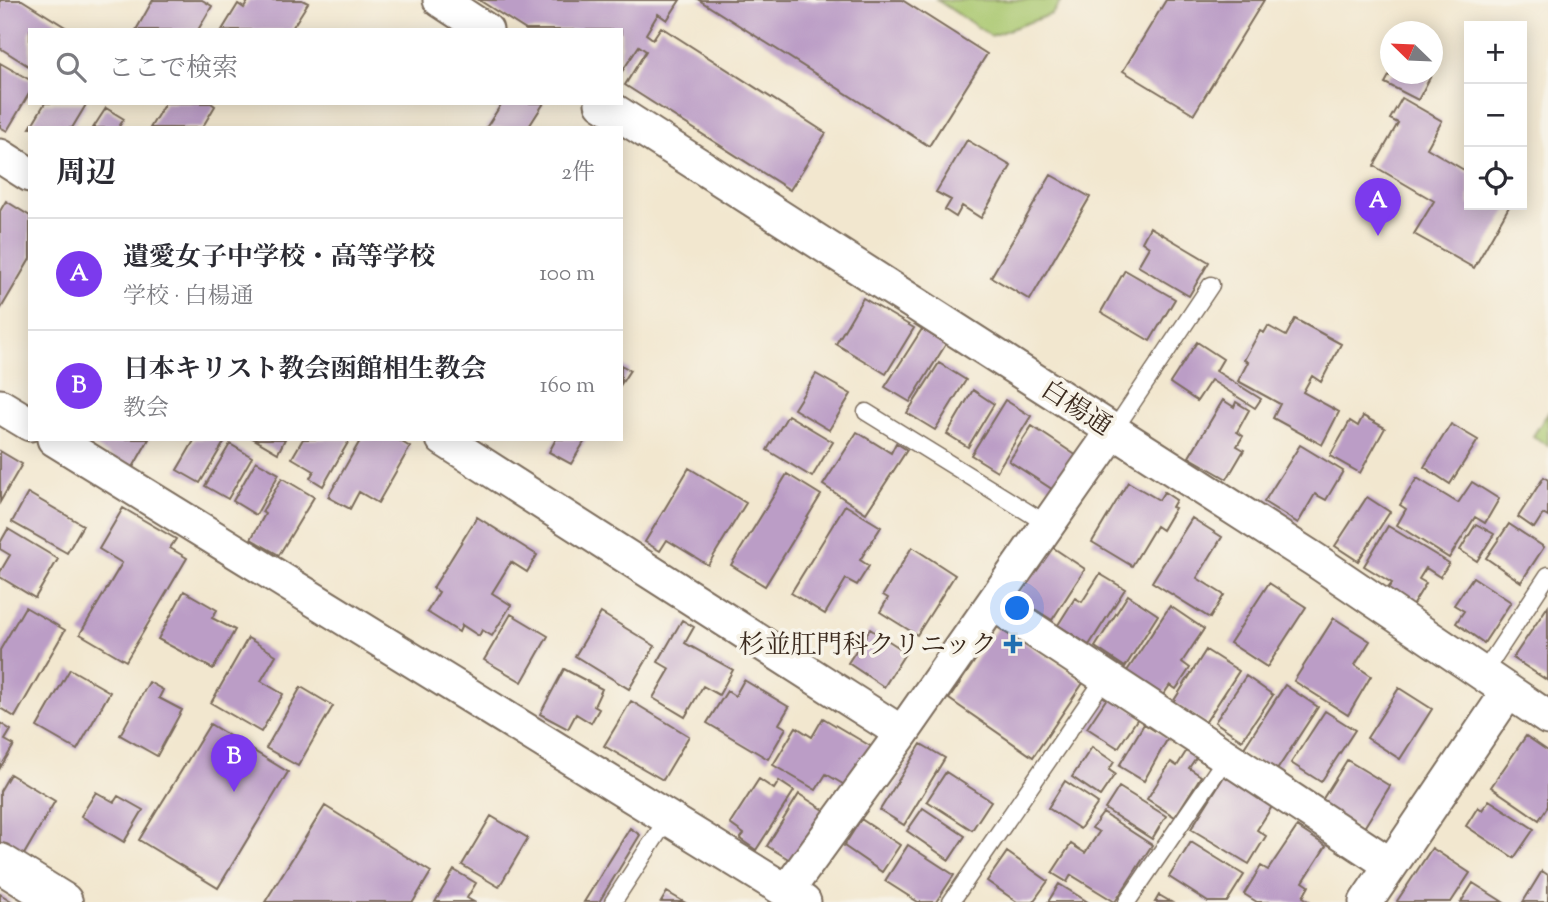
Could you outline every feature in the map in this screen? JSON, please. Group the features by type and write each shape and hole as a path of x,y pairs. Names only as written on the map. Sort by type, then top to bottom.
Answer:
{"street":[{"path":"440,0 483,28"},
{"name":"白楊通","path":"605,105 1315,560 1548,718"},
{"path":"0,156 28,174"},
{"path":"0,406 28,423"},
{"path":"57,441 796,897 902,733 1114,430"},
{"path":"446,441 902,733"},
{"path":"994,604 1391,865"},
{"path":"1366,902 1391,865 1495,684"},
{"path":"0,863 63,902"}],"lane":[{"path":"1114,430 1211,285"},
{"path":"866,412 1047,524"},
{"path":"1495,684 1548,575"},
{"path":"951,902 1105,678"},
{"path":"1127,902 1226,758"},
{"path":"613,902 668,818"}],"green space":[{"path":"937,0 1062,0 1052,14 991,36"},
{"path":"1548,413 1548,446 1533,436"}],"building":[{"path":"0,0 22,0 67,28 28,28 28,66 0,48"},
{"path":"153,0 202,0 212,6 199,28 137,28"},
{"path":"249,0 302,0 308,3 292,28 223,28 238,4 244,8"},
{"path":"479,0 680,0 667,20 658,14 646,34 653,39 661,27 826,133 790,190 625,85 646,51 639,46 623,70 623,28 523,28"},
{"path":"699,0 902,0 987,54 929,146"},
{"path":"1166,0 1264,0 1194,114 1123,71"},
{"path":"0,63 28,79 28,95 7,131 0,127"},
{"path":"1387,84 1427,84 1418,100"},
{"path":"1402,98 1442,121 1427,148 1464,170 1464,210 1507,210 1474,268 1414,234 1434,201 1374,166 1398,123 1390,119"},
{"path":"44,105 86,105 73,126 31,126"},
{"path":"164,105 215,106 203,126 151,126"},
{"path":"501,105 543,105 529,126 487,126"},
{"path":"106,108 124,119 119,126 94,126"},
{"path":"967,140 1011,166 981,218 962,206 956,217 945,210 951,200 936,192"},
{"path":"1051,175 1090,197 1030,300 991,277"},
{"path":"6,201 28,215 28,262 0,310 0,211"},
{"path":"1150,227 1209,262 1189,296 1138,266 1149,247 1142,242"},
{"path":"1125,270 1175,299 1150,341 1101,312"},
{"path":"863,298 914,328 886,374 836,344"},
{"path":"1295,319 1341,344 1321,382 1312,376 1303,392 1339,412 1322,445 1273,418 1280,404 1238,381 1248,362 1244,360 1260,331 1264,333 1268,326 1286,336"},
{"path":"922,329 946,344 910,402 885,387"},
{"path":"1197,342 1223,359 1216,371 1261,399 1255,408 1211,380 1197,401 1170,383"},
{"path":"939,363 966,380 935,430 907,413"},
{"path":"623,366 630,370 623,381"},
{"path":"816,374 851,394 829,430 794,409"},
{"path":"973,390 994,404 968,447 947,434"},
{"path":"1005,400 1031,416 997,471 971,455"},
{"path":"1223,400 1234,407 1236,402 1249,410 1237,432 1243,436 1237,446 1244,450 1227,479 1189,457"},
{"path":"788,415 833,442 812,477 767,450"},
{"path":"1363,416 1385,428 1360,473 1330,456 1350,421 1358,426"},
{"path":"1451,424 1478,440 1450,484 1424,467"},
{"path":"1032,426 1077,456 1055,491 1009,461"},
{"path":"857,432 891,453 896,443 907,450 866,513 823,485"},
{"path":"86,441 148,441 132,469"},
{"path":"194,441 225,441 200,483 177,470"},
{"path":"257,441 284,441 278,453"},
{"path":"302,441 349,441 323,486 310,478 314,471 292,458"},
{"path":"360,441 400,441 410,447 378,503 359,492 350,509 328,497"},
{"path":"555,441 585,441 571,464 549,452"},
{"path":"230,444 252,457 228,499 205,486"},
{"path":"1300,445 1343,471 1326,500 1315,494 1298,523 1264,502"},
{"path":"0,451 22,464 0,502"},
{"path":"256,461 279,474 256,515 233,501"},
{"path":"689,468 746,503 708,565 667,540 660,551 645,542"},
{"path":"787,474 821,495 765,586 731,565"},
{"path":"1544,477 1548,480 1548,517 1543,514 1534,528 1518,517"},
{"path":"282,478 314,497 279,555 251,539 265,514 262,512"},
{"path":"1417,478 1458,503 1472,482 1499,499 1485,523 1475,517 1449,558 1397,525 1406,509 1400,505"},
{"path":"1128,482 1159,500 1164,492 1176,500 1172,507 1175,508 1162,530 1156,526 1132,566 1092,542"},
{"path":"28,493 83,525 67,553 12,522"},
{"path":"1367,497 1390,512 1358,561 1335,546"},
{"path":"845,505 881,527 860,560 869,566 857,585 846,579 825,614 791,593"},
{"path":"123,508 176,539 170,548 187,558 126,661 80,634 122,563 99,549"},
{"path":"477,517 537,555 527,572 511,562 492,593 511,605 492,636 482,630 479,636 462,625 459,632 427,612 439,592 433,588"},
{"path":"1192,518 1222,537 1197,578 1224,595 1210,618 1152,582"},
{"path":"1476,524 1494,534 1477,561 1460,550"},
{"path":"1509,524 1544,547 1521,582 1486,558"},
{"path":"1388,526 1449,563 1440,577 1426,568 1419,579 1426,583 1412,606 1386,591 1392,583 1364,566"},
{"path":"8,529 58,559 35,598 0,577 10,555 0,549 0,543"},
{"path":"1049,545 1085,569 1052,620 1016,597"},
{"path":"912,547 955,575 917,635 880,612 888,598 883,595"},
{"path":"1100,574 1125,589 1089,645 1058,625 1075,598 1082,602"},
{"path":"1473,577 1511,602 1484,643 1456,623 1464,611 1454,605"},
{"path":"1269,583 1306,607 1267,667 1230,643"},
{"path":"184,591 217,610 212,618 235,630 213,669 158,639"},
{"path":"1128,595 1158,615 1125,667 1095,647"},
{"path":"1170,606 1204,629 1182,662 1190,668 1176,689 1170,685 1161,698 1125,674"},
{"path":"1548,606 1548,681 1513,658"},
{"path":"25,607 65,630 15,717 0,708 0,650"},
{"path":"601,613 655,646 629,689 575,656"},
{"path":"511,614 548,636 522,682 484,660"},
{"path":"1334,618 1370,641 1355,665 1371,676 1348,715 1294,681"},
{"path":"682,620 694,627 685,643 733,670 719,695 703,686 685,717 653,698 670,669 658,662"},
{"path":"999,625 1083,683 1033,757 949,699"},
{"path":"870,629 906,652 884,687 848,663"},
{"path":"248,638 276,655 261,681 283,694 261,732 211,703"},
{"path":"1206,650 1239,671 1205,723 1173,702"},
{"path":"70,669 110,692 77,750 37,727"},
{"path":"564,669 602,689 594,706 599,709 591,723 576,714 568,729 540,714"},
{"path":"1246,676 1273,695 1242,740 1215,722"},
{"path":"744,680 789,707 779,724 786,728 768,759 707,723 727,691 735,696"},
{"path":"149,682 163,690 159,698 182,710 157,756 120,735"},
{"path":"1285,685 1318,707 1275,773 1242,751"},
{"path":"301,687 333,706 298,766 266,748"},
{"path":"1399,688 1432,709 1400,759 1367,738"},
{"path":"1109,695 1140,715 1118,748 1087,728"},
{"path":"631,701 689,736 663,780 604,746"},
{"path":"1325,711 1355,730 1321,782 1291,763"},
{"path":"823,718 872,747 848,787 826,774 816,790 773,765 796,727 812,737"},
{"path":"0,723 11,730 5,740 14,745 0,768"},
{"path":"210,724 288,772 218,888 139,840"},
{"path":"1144,724 1168,738 1144,781 1119,766"},
{"path":"1526,736 1548,751 1548,806 1539,820 1491,787"},
{"path":"921,744 945,758 904,825 880,810"},
{"path":"1092,747 1114,762 1109,770 1115,774 1100,796 1072,777"},
{"path":"1187,750 1197,756 1189,768 1201,776 1175,817 1147,799 1171,762 1177,766"},
{"path":"1347,760 1390,786 1362,831 1319,805"},
{"path":"946,772 991,801 972,830 927,801"},
{"path":"10,774 55,801 23,856 0,842 0,791"},
{"path":"1225,775 1273,805 1257,830 1266,836 1249,864 1191,829"},
{"path":"759,779 774,789 779,781 794,791 756,850 740,839 744,834 730,824"},
{"path":"1065,781 1098,803 1080,829 1048,808"},
{"path":"1119,787 1166,816 1152,839 1105,809"},
{"path":"96,792 114,802 118,796 143,810 124,842 81,816"},
{"path":"799,794 827,812 795,863 767,846"},
{"path":"1489,800 1534,829 1514,858 1466,826 1478,807 1482,810"},
{"path":"325,806 431,872 413,902 265,902"},
{"path":"923,808 965,836 949,860 907,831"},
{"path":"1103,813 1152,845 1115,902 1071,875 1067,882 1052,873 1071,844 1085,853 1099,832 1092,828"},
{"path":"491,816 528,838 499,887 462,865"},
{"path":"861,819 900,845 882,872 844,846"},
{"path":"1297,827 1326,846 1303,882 1309,886 1303,897 1311,902 1257,902 1244,894 1261,866 1268,870"},
{"path":"630,828 640,835 599,902 584,902"},
{"path":"1191,842 1244,875 1227,902 1208,902 1169,877"},
{"path":"908,845 954,875 936,902 918,902 885,881"},
{"path":"1432,848 1470,873 1451,902 1397,901"},
{"path":"1007,852 1048,881 1033,902 1017,902 987,881"},
{"path":"454,870 476,883 467,898 474,902 435,902"},
{"path":"1542,871 1548,875 1548,902 1523,902"},
{"path":"1473,883 1503,902 1461,902"},
{"path":"1059,884 1088,902 1048,902"},
{"path":"667,892 684,902 661,902"},
{"path":"0,894 13,902 0,902"},
{"path":"1159,895 1171,902 1155,902"}],"place":[{"name":"遺愛女子中学校・高等学校","path":"1378,236"},
{"name":"杉並肛門科クリニック","path":"1013,644"},
{"name":"日本キリスト教会函館相生教会","path":"234,792"}]}
